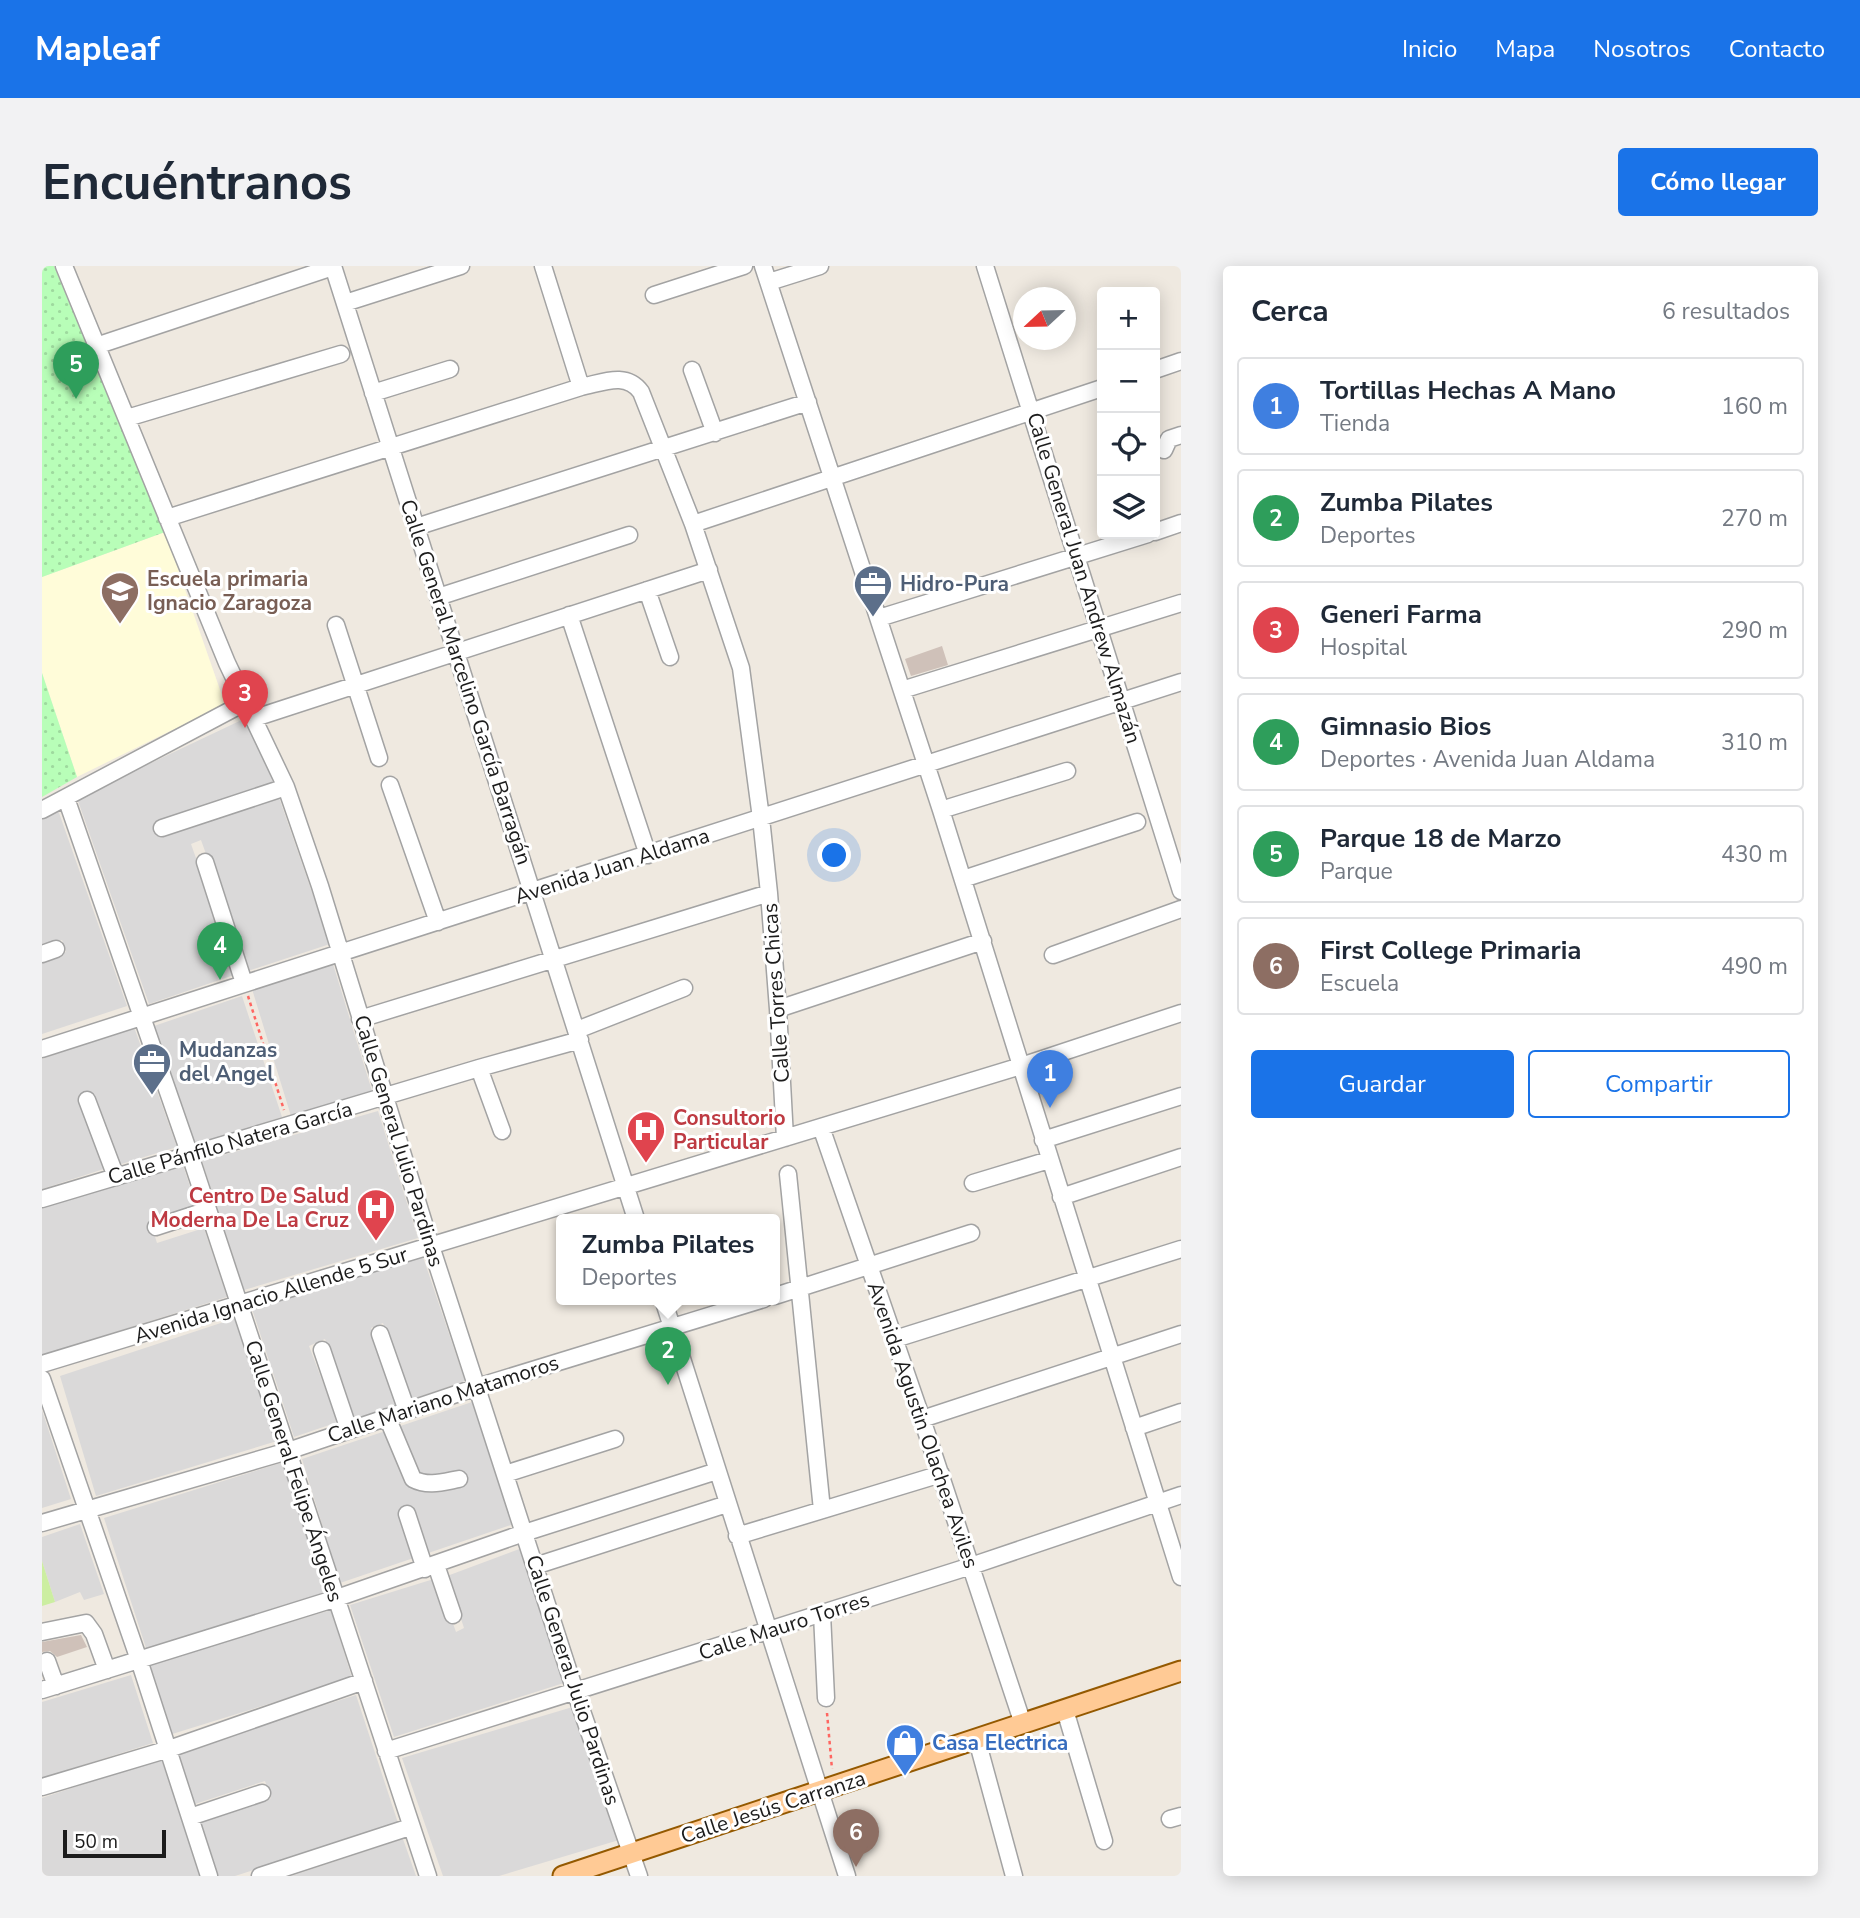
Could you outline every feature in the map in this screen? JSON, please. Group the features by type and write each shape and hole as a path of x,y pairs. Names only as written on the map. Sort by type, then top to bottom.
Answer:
{"main road":[{"name":"Calle Jesús Carranza","path":"563,1876 1181,1671"}],"street":[{"name":"Calle General Julio Pardinas","path":"64,266 226,663 255,718 286,787 340,951 383,1098 575,1691 639,1876"},
{"path":"96,346 333,266"},
{"name":"Calle General Marcelino García Barragán","path":"333,266 634,1214"},
{"path":"345,303 461,266"},
{"path":"167,518 582,387 543,266"},
{"path":"654,295 744,266"},
{"path":"821,266 766,274 942,810 1181,1577"},
{"name":"Calle General Juan Andrew Almazán","path":"985,266 1123,701 1175,850 1181,891"},
{"path":"127,418 341,354"},
{"path":"1160,368 1181,361"},
{"path":"373,393 450,369"},
{"path":"692,370 715,433"},
{"name":"Calle Torres Chicas","path":"582,387 613,380 631,381 641,392 693,524 736,648 744,686 769,893 785,1138"},
{"path":"693,524 1097,390"},
{"path":"416,527 808,402"},
{"path":"1164,450 1169,439 1181,435"},
{"path":"1160,530 1181,523"},
{"path":"439,597 629,535"},
{"path":"879,618 1133,539"},
{"path":"255,718 709,570"},
{"path":"648,590 670,657"},
{"path":"902,690 1181,603"},
{"path":"569,615 648,855"},
{"path":"336,625 379,758"},
{"name":"Avenida Juan Aldama","path":"42,1049 1181,682"},
{"path":"42,810 246,702"},
{"path":"942,810 1067,771"},
{"path":"390,785 438,922"},
{"path":"162,828 286,787"},
{"name":"Calle General Felipe Ángeles","path":"66,798 190,1155 428,1876"},
{"path":"963,879 1137,822"},
{"path":"205,862 244,983"},
{"path":"360,1019 769,893"},
{"path":"1053,955 1181,908"},
{"path":"778,1009 982,941"},
{"name":"Calle Pánfilo Natera García","path":"42,1199 479,1068 578,1035 684,988"},
{"name":"Avenida Ignacio Allende 5 Sur","path":"42,1364 821,1128 1181,1013"},
{"path":"479,1068 502,1131"},
{"path":"1043,1140 1181,1096"},
{"path":"88,1100 116,1177"},
{"name":"Avenida Agustin Olachea Aviles","path":"821,1128 941,1474 1023,1724"},
{"path":"1061,1197 1181,1157"},
{"path":"973,1183 1049,1160"},
{"path":"788,1174 822,1510"},
{"path":"156,1227 208,1210"},
{"path":"780,1295 971,1233"},
{"path":"895,1339 1181,1248"},
{"path":"665,1305 768,1631 827,1789 847,1876"},
{"name":"Calle Mariano Matamoros","path":"42,1522 288,1451 477,1387 743,1305"},
{"path":"380,1334 407,1411"},
{"path":"922,1419 1181,1334"},
{"path":"322,1350 349,1430"},
{"path":"42,1379 169,1749 209,1876"},
{"path":"1134,1428 1181,1412"},
{"path":"387,1417 413,1479 421,1484 459,1479"},
{"path":"505,1474 615,1439"},
{"path":"47,1661 49,1688 337,1598 524,1533 717,1471"},
{"path":"737,1536 941,1474"},
{"name":"Calle Mauro Torres","path":"386,1751 822,1614 1181,1495"},
{"path":"535,1566 727,1504"},
{"path":"407,1514 453,1615"},
{"path":"822,1614 826,1698"},
{"path":"42,1632 86,1623 94,1634 107,1670"},
{"path":"42,1787 169,1749 364,1681"},
{"path":"1065,1710 1104,1841"},
{"path":"976,1740 1014,1876"},
{"path":"190,1817 262,1793"},
{"path":"260,1876 410,1827"}],"path":[{"path":"244,983 289,1126"},
{"path":"826,1698 827,1789"}],"shaded area":[{"name":"Escuela primaria Ignacio Zaragoza","path":"165,532 225,704 77,777 42,673 42,577"},
{"path":"248,717 330,944 248,971 201,840 191,844 237,974 149,1004 77,798"},
{"path":"58,810 127,1006 42,1034 42,960 66,952 62,940 42,947 42,819"},
{"path":"333,964 372,1091 291,1116 252,989"},
{"path":"242,996 282,1117 194,1146 154,1026"},
{"path":"134,1027 177,1147 118,1165 88,1091 81,1094 107,1168 42,1189 42,1059"},
{"path":"378,1111 418,1238 244,1290 202,1161"},
{"path":"181,1159 198,1211 152,1227 157,1243 204,1228 227,1297 42,1355 42,1207"},
{"path":"423,1257 465,1381 410,1400 383,1323 371,1328 398,1404 353,1420 325,1339 309,1346 338,1422 294,1437 252,1309"},
{"path":"236,1318 277,1441 96,1496 60,1376"},
{"path":"472,1402 514,1524 340,1583 302,1459"},
{"path":"42,1410 71,1499 42,1508"},
{"path":"284,1462 326,1592 146,1648 104,1518"},
{"path":"80,1524 104,1594 84,1600 80,1592 55,1602 42,1561 42,1537"},
{"path":"522,1548 567,1682 394,1737 350,1605 437,1578 456,1632 464,1628 447,1576"},
{"path":"331,1610 352,1678 169,1735 146,1665"},
{"path":"131,1675 153,1743 42,1778 42,1702"},
{"path":"356,1695 398,1823 235,1876 214,1876 196,1822 271,1798 265,1781 192,1805 176,1753"},
{"path":"576,1706 619,1840 499,1876 443,1876 402,1758"},
{"path":"161,1758 201,1876 42,1876 42,1798"},
{"path":"403,1839 416,1876 291,1876"}],"green space":[{"path":"42,266 54,266 165,532 42,577"},
{"path":"42,673 77,777 42,797"},
{"path":"42,1561 55,1602 42,1606"}],"building":[{"path":"942,646 948,665 911,676 905,659"},
{"path":"81,1635 87,1647 57,1657 50,1651 42,1652 42,1642"}],"place":[{"name":"Parque 18 de Marzo","path":"76,399"},
{"name":"Hidro-Pura","path":"873,618"},
{"name":"Escuela primaria Ignacio Zaragoza","path":"120,625"},
{"name":"Generi Farma","path":"245,728"},
{"name":"Gimnasio Bios","path":"220,980"},
{"name":"Mudanzas del Angel","path":"152,1096"},
{"name":"Tortillas Hechas A Mano","path":"1050,1108"},
{"name":"Consultorio Particular","path":"646,1164"},
{"name":"Centro De Salud Moderna De La Cruz","path":"376,1242"},
{"name":"Zumba Pilates","path":"668,1385"},
{"name":"Casa Electrica","path":"905,1777"},
{"name":"First College Primaria","path":"856,1867"}]}
